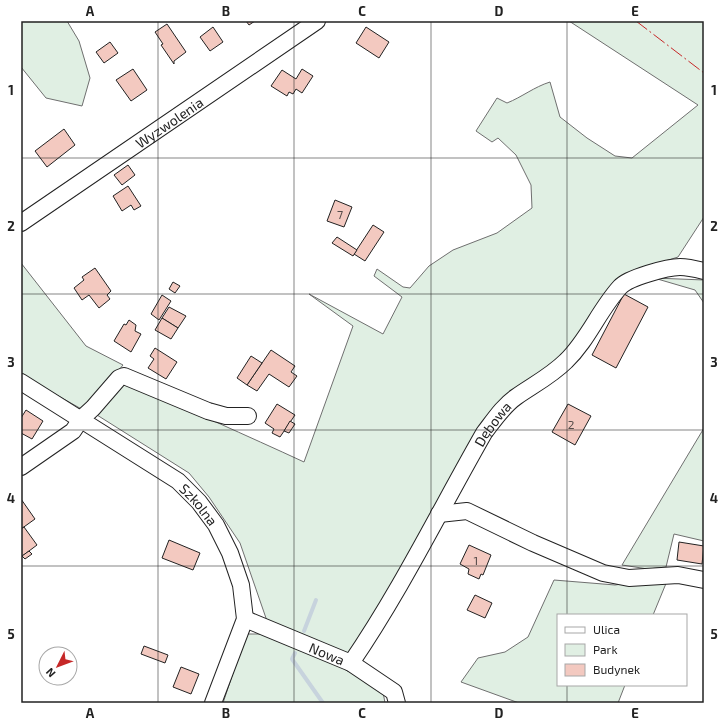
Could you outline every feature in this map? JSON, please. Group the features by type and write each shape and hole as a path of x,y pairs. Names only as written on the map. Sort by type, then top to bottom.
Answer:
{"street":[{"name":"Wyzwolenia","path":"21,223 317,21"},
{"name":"Dębowa","path":"351,663 375,629 484,433 499,413 515,397 553,373 568,359 584,339 607,303 621,286 650,273 679,267 704,271"},
{"path":"21,467 74,431 81,419 93,408 119,378 124,376 208,411 226,416 248,416"},
{"name":"Szkolna","path":"21,382 178,481 199,502 216,525 230,553 241,585 245,619 213,703"},
{"path":"439,514 467,511 533,543 603,573 629,578 678,575 704,580"},
{"name":"Nowa","path":"245,619 351,663 394,692 397,703"}],"green space":[{"path":"21,21 67,21 79,41 90,78 82,106 46,98 21,67"},
{"path":"569,21 704,21 704,217 678,257 640,269 553,366 501,399 475,433 367,633 347,655 267,621 240,543 209,497 189,473 97,415 108,394 129,381 304,462 353,326 309,294 383,334 402,297 374,276 377,269 403,287 410,288 429,266 453,250 497,233 532,208 531,185 516,155 498,138 492,142 476,131 497,98 507,103 550,82 560,117 587,138 615,156 632,158 698,105"},
{"path":"21,263 86,346 123,365 85,411 21,375"},
{"path":"654,278 704,280 704,303 695,290"},
{"path":"704,428 704,541 674,534 666,567 648,569 622,565"},
{"path":"554,580 615,585 642,581 667,581 653,614 557,614 557,686 625,686 618,703 519,703 461,682 478,658 505,652 528,637"},
{"path":"246,634 266,634 351,669 383,692 385,703 223,703"}],"building":[{"path":"246,21 255,21 249,25"},
{"path":"167,24 186,52 174,61 174,64 161,45 163,44 155,32"},
{"path":"213,27 223,42 210,51 200,37"},
{"path":"366,27 389,42 379,58 356,43"},
{"path":"110,42 118,53 104,63 96,52"},
{"path":"133,69 147,90 131,101 116,80"},
{"path":"302,69 313,76 302,93 296,89 293,94 289,92 287,96 271,86 282,70 296,79"},
{"path":"64,129 75,145 47,167 35,151"},
{"path":"128,165 135,175 122,185 114,175"},
{"path":"128,186 141,206 134,210 131,205 122,211 113,196"},
{"path":"335,200 352,207 344,227 327,221"},
{"path":"373,225 384,232 365,261 354,254"},
{"path":"337,237 357,250 353,256 332,243"},
{"path":"95,268 111,291 107,295 110,299 99,308 89,295 82,300 74,288 84,280 82,277"},
{"path":"173,282 180,286 175,293 169,289"},
{"path":"624,294 648,307 616,368 592,355"},
{"path":"162,295 171,301 159,320 151,314"},
{"path":"169,307 186,316 178,328 162,318"},
{"path":"162,318 178,328 171,339 155,330"},
{"path":"129,320 136,325 135,331 141,334 131,352 114,341 124,324 126,325"},
{"path":"155,348 177,362 166,379 148,368 154,359 150,356"},
{"path":"271,350 295,366 291,372 297,376 289,387 269,374 257,391 247,385"},
{"path":"251,356 262,363 247,385 237,378"},
{"path":"277,404 295,415 280,437 272,433 274,429 265,423"},
{"path":"568,404 591,416 575,445 552,432"},
{"path":"26,410 43,421 32,439 21,433 21,418"},
{"path":"290,421 295,424 289,433 284,431"},
{"path":"21,499 35,519 21,529"},
{"path":"24,527 37,545 21,557 21,529"},
{"path":"169,540 200,553 193,570 162,558"},
{"path":"679,542 704,546 702,564 677,560"},
{"path":"469,545 491,555 483,575 481,574 479,579 468,574 469,569 460,564"},
{"path":"29,551 32,554 25,559 22,556"},
{"path":"475,595 492,603 485,618 467,610"},
{"path":"144,646 168,655 165,663 141,654"},
{"path":"181,667 199,674 191,694 173,687"}],"waterway":[{"path":"304,631 316,600"},
{"path":"295,653 292,659 323,703"}],"power":[{"path":"636,21 704,73"}]}
